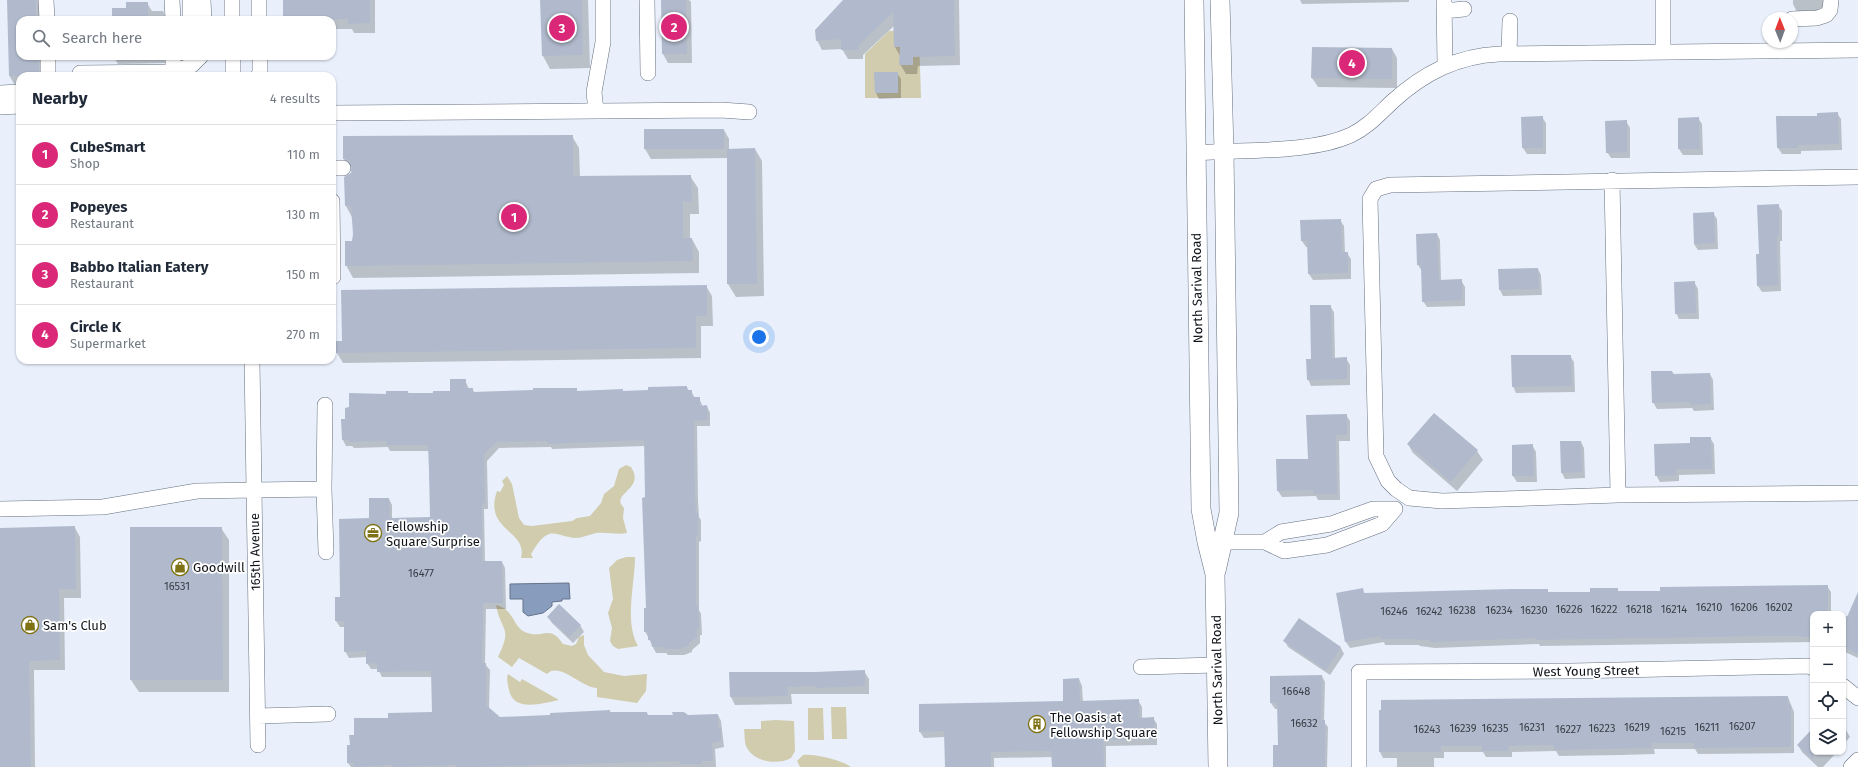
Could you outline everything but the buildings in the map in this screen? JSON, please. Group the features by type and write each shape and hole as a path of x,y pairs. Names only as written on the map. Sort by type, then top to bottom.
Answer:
{"main road":[{"name":"North Sarival Road","path":"1194,0 1201,509 1215,542 1218,767"},
{"name":"North Sarival Road","path":"1215,542 1229,513 1224,151 1220,0"}],"street":[{"path":"46,0 47,16"},
{"path":"172,0 172,16"},
{"path":"181,0 181,16"},
{"path":"190,0 190,16"},
{"path":"203,0 204,16"},
{"path":"232,0 232,16"},
{"path":"259,0 259,16"},
{"path":"596,111 594,92 603,42 603,0"},
{"path":"647,0 648,73"},
{"path":"1663,0 1663,52"},
{"path":"1798,19 1817,18 1826,15 1830,10 1831,0"},
{"path":"1445,65 1444,5 1464,9"},
{"path":"1509,54 1510,21"},
{"path":"1195,153 1288,148 1334,141 1352,134 1369,124 1408,87 1424,76 1445,65 1471,57 1509,54 1858,50"},
{"path":"48,60 48,72"},
{"path":"233,60 233,72"},
{"path":"260,60 260,72"},
{"path":"90,72 187,62"},
{"path":"0,93 16,92"},
{"path":"0,107 16,106"},
{"path":"336,113 721,110 749,112"},
{"path":"1858,177 1612,180 1390,185 1376,189 1370,199 1376,456 1388,480 1396,489 1409,498 1442,500 1618,495 1858,493"},
{"path":"1612,180 1618,495"},
{"name":"165th Avenue","path":"252,364 258,745"},
{"path":"325,405 324,488 326,552"},
{"path":"0,509 103,508 188,492 324,488"},
{"path":"1215,542 1265,542 1284,551 1326,546 1382,524 1409,498"},
{"path":"1265,542 1281,532 1331,524 1373,509 1396,509"},
{"path":"1141,668 1217,665"},
{"name":"West Young Street","path":"1359,767 1359,672 1588,671 1810,666"},
{"path":"1846,688 1858,698"},
{"path":"258,716 328,714"},
{"path":"1851,767 1858,760"}],"shaded area":[{"path":"915,30 919,35 921,98 865,98 865,54 889,31"},
{"path":"626,465 631,467 634,475 634,481 621,498 621,503 624,508 623,518 627,533 596,533 576,538 550,534 544,536 538,543 531,554 533,558 521,558 521,549 518,541 500,522 496,514 494,504 497,491 500,492 504,485 502,481 507,476 512,484 519,518 524,525 532,526 572,521 577,518 590,516 601,503 604,494 614,486 619,469"},
{"path":"626,557 635,557 631,614 634,636 638,646 618,649 613,646 610,641 612,628 608,613 613,599 609,568 617,560"},
{"path":"496,605 506,610 521,630 525,632 531,634 554,634 563,644 572,646 576,644 579,637 584,635 584,645 588,655 604,672 624,676 647,674 646,691 637,703 597,697 597,688 591,687 564,673 552,671 547,674 519,658 512,667 498,657 505,640 505,634"},
{"path":"508,674 520,682 522,679 559,700 530,705 517,702 512,697 509,690 507,680"},
{"path":"831,707 846,707 847,739 832,739"},
{"path":"808,708 823,708 824,740 808,740"},
{"path":"761,721 794,721 795,751 791,758 780,762 761,760 747,748 744,729 761,729"},
{"path":"803,755 813,755 827,758 847,764 851,767 800,767 797,761"}],"water":[{"path":"569,583 570,599 562,599 562,601 552,602 552,606 543,613 528,616 523,612 523,599 510,599 510,584"}],"place":[{"name":"Popeyes","path":"674,27"},
{"name":"Babbo Italian Eatery","path":"562,28"},
{"name":"Circle K","path":"1352,63"},
{"name":"CubeSmart","path":"514,217"},
{"name":"Fellowship Square Surprise","path":"373,533"},
{"name":"Goodwill","path":"180,567"},
{"name":"Sam's Club","path":"30,625"},
{"name":"The Oasis at Fellowship Square","path":"1037,724"}]}
